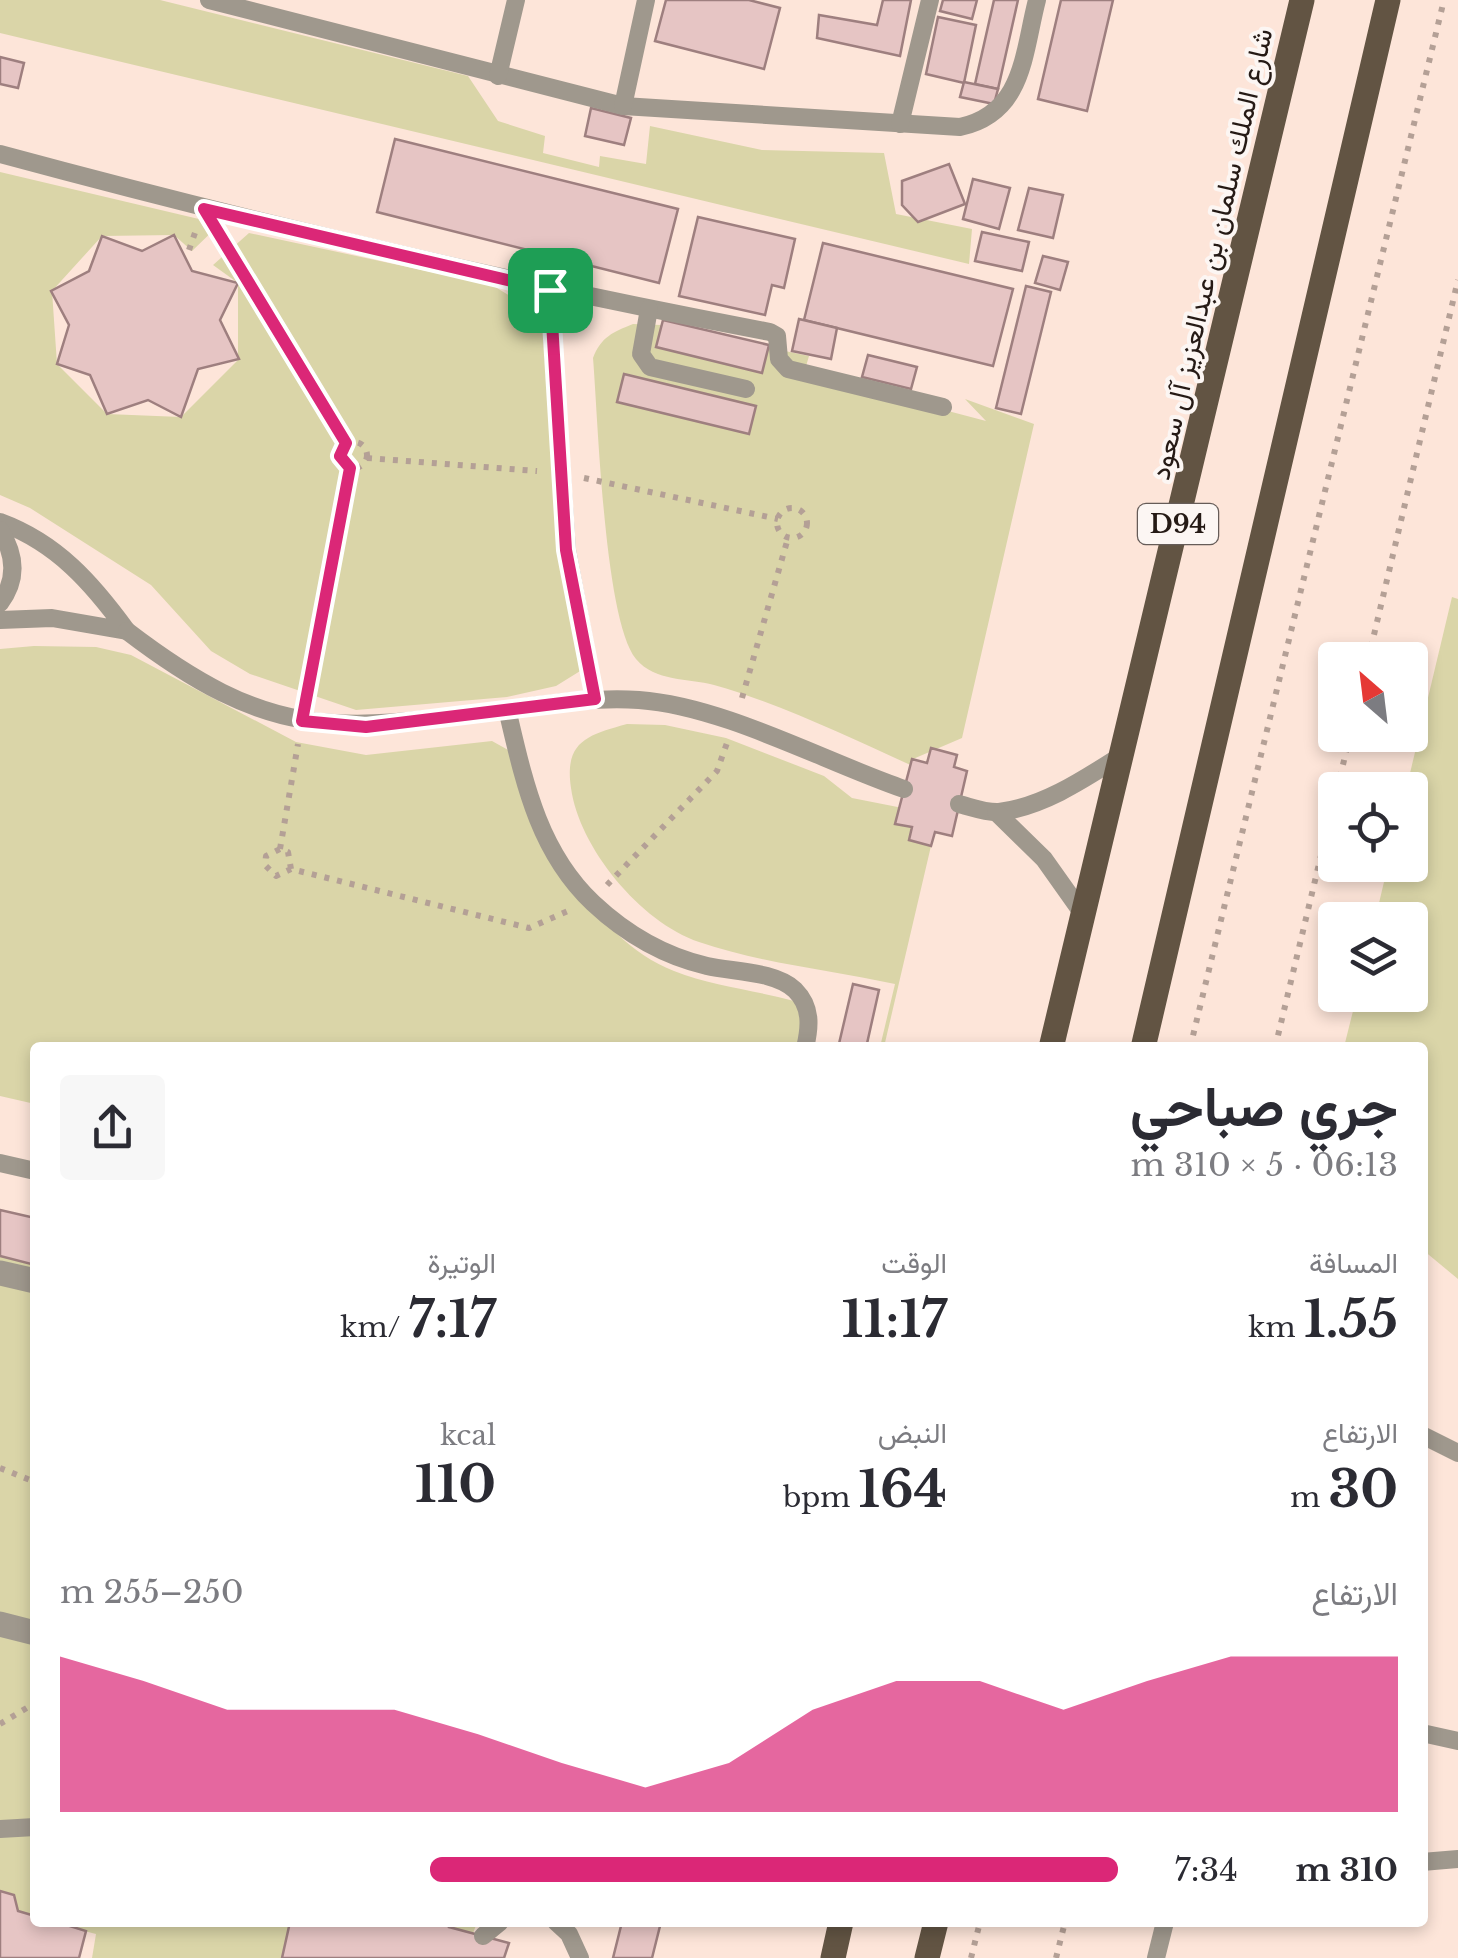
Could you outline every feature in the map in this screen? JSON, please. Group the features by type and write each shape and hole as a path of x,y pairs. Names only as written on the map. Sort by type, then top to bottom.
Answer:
{"main road":[{"name":"شارع الملك سلمان بن عبدالعزيز آل سعود","path":"1052,1042 1302,0"},
{"path":"1144,1042 1388,0"},
{"path":"833,1958 840,1927"},
{"path":"928,1958 935,1927"}],"street":[{"path":"0,1273 30,1280"},
{"path":"0,1624 30,1632"}],"lane":[{"path":"209,0 624,106 960,126 982,122 1001,109 1014,90 1037,0"},
{"path":"498,76 516,0"},
{"path":"624,106 646,0"},
{"path":"900,124 930,0"},
{"path":"0,154 204,209 550,290 770,332 778,336 779,359 788,369 943,407"},
{"path":"550,290 566,550 595,699"},
{"path":"649,309 641,354 650,366 746,389"},
{"path":"0,522 52,548 81,572 127,631 207,688 245,706 302,721 366,727 595,699 690,708 904,790"},
{"path":"0,530 12,551 14,573 0,603"},
{"path":"0,620 52,618 127,631"},
{"path":"508,710 536,819 568,876 616,923 674,956 774,979 794,988 807,1006 810,1028 806,1042"},
{"path":"959,804 996,812 1062,790 1122,755"},
{"path":"996,812 1044,859 1084,914"},
{"path":"0,1163 30,1170"},
{"path":"1428,1439 1458,1453"},
{"path":"1428,1734 1458,1741"},
{"path":"0,1829 30,1827"},
{"path":"1428,1862 1458,1859"},
{"path":"484,1936 494,1927"},
{"path":"561,1927 580,1958"},
{"path":"1156,1958 1164,1927"}],"path":[{"path":"1191,1042 1444,0"},
{"path":"189,250 204,209"},
{"path":"204,209 346,443"},
{"path":"1372,642 1458,280"},
{"path":"346,443 354,441 366,450 363,464 350,468"},
{"path":"346,443 340,456 350,468"},
{"path":"280,849 350,468"},
{"path":"789,508 797,509 804,513 807,528 796,538 788,538 778,526 778,519 789,508"},
{"path":"1277,1042 1318,870"},
{"path":"0,1468 30,1480"},
{"path":"0,1724 30,1706"},
{"path":"971,1958 979,1927"},
{"path":"1056,1958 1064,1927"}],"shaded area":[{"path":"0,0 160,0 468,76 498,121 545,136 543,153 599,167 600,156 646,164 650,126 762,150 884,153 896,214 972,229 969,264 0,33"},
{"path":"0,172 220,224 192,251 174,235 102,236 52,291 57,364 107,414 181,417 238,360 238,283 213,265 249,233 492,285 535,311 550,329 585,668 556,686 507,697 356,710 250,674 211,651 151,585 30,508 0,495"},
{"path":"633,324 661,325 809,356 804,373 986,421 965,399 1034,424 962,738 913,759 926,772 767,703 714,685 653,672 636,659 616,604 610,562 593,358 608,336"},
{"path":"1452,597 1458,599 1458,1279 1428,1254 1428,1042 1345,1042 1353,1012 1428,1012 1428,902 1379,902 1384,882 1428,882 1428,772 1410,772 1415,752 1428,752 1428,698"},
{"path":"96,647 131,655 296,742 366,755 492,741 512,752 574,878 616,933 643,955 674,971 794,1001 805,1009 807,1042 30,1042 30,1103 0,1096 0,649"},
{"path":"627,724 665,725 726,738 824,776 852,798 923,812 909,840 931,846 885,1042 881,1042 895,984 771,961 699,942 655,918 616,880 586,834 571,788 575,750 601,732"},
{"path":"0,1253 30,1262 30,1917 0,1909"},
{"path":"69,1927 475,1927 463,1958 92,1958 96,1934"}],"building":[{"path":"666,0 749,0 780,8 764,69 655,41"},
{"path":"883,0 911,0 900,56 817,38 819,15 877,25"},
{"path":"943,0 977,0 972,19 940,11"},
{"path":"994,0 1018,0 998,89 975,84"},
{"path":"1061,0 1113,0 1087,111 1038,99"},
{"path":"938,17 976,25 964,83 926,74"},
{"path":"0,57 24,63 18,88 0,84"},
{"path":"964,82 998,89 994,104 960,97"},
{"path":"591,108 631,118 624,145 585,136"},
{"path":"395,139 678,209 659,283 377,212"},
{"path":"949,164 965,204 918,222 902,205 902,181"},
{"path":"973,179 1010,188 999,229 963,219"},
{"path":"1029,188 1063,195 1053,238 1018,230"},
{"path":"698,217 795,239 784,288 772,285 765,315 679,296"},
{"path":"982,232 1029,242 1022,271 975,261"},
{"path":"174,235 192,271 238,283 220,320 239,359 198,369 181,417 148,400 107,414 90,375 57,364 69,325 51,291 89,271 102,236 142,251"},
{"path":"823,243 1013,289 993,366 804,320"},
{"path":"1043,256 1068,262 1060,290 1035,283"},
{"path":"1026,286 1051,292 1021,414 996,408"},
{"path":"799,319 837,328 831,359 792,351"},
{"path":"663,320 769,345 762,373 656,347"},
{"path":"868,355 917,367 911,389 862,377"},
{"path":"624,374 756,406 749,434 617,402"},
{"path":"931,748 957,755 954,767 967,771 952,836 935,832 931,846 909,840 912,827 895,824 912,759 927,763"},
{"path":"853,984 879,990 867,1042 839,1042"},
{"path":"0,1210 30,1217 30,1264 0,1256"},
{"path":"0,1891 14,1895 18,1911 30,1915 30,1927 73,1927 86,1931 79,1958 0,1958"},
{"path":"289,1927 449,1927 509,1943 504,1958 282,1958"},
{"path":"621,1927 660,1927 652,1958 613,1958"}],"route":[{"path":"204,209 550,290 566,550 582,650 595,699 366,727 302,721 350,468 340,456 346,443 204,209"}]}
